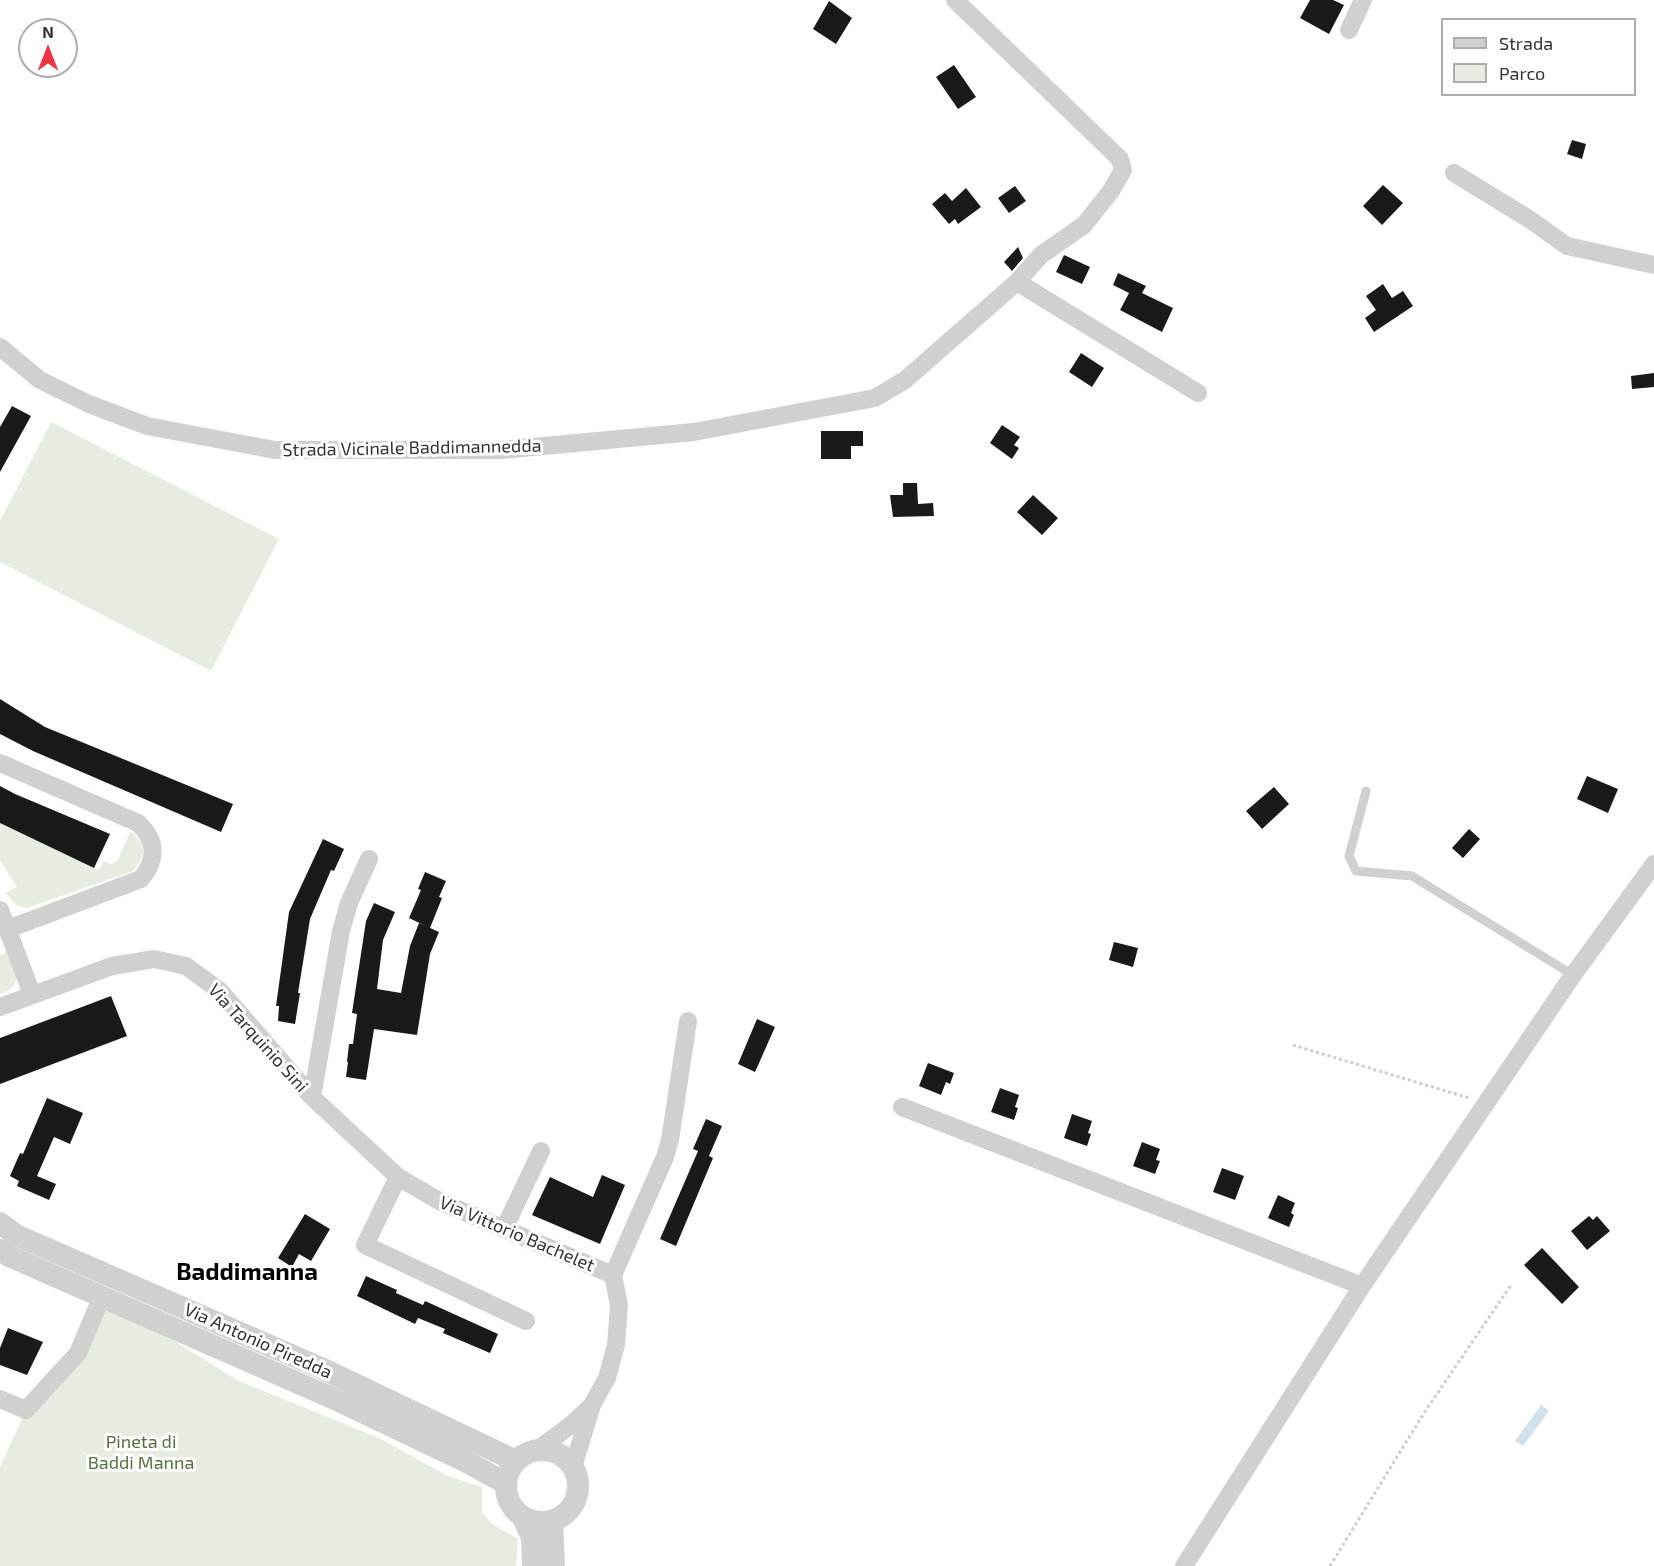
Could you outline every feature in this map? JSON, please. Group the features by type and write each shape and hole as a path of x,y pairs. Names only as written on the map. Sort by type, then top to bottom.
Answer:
{"street":[{"name":"Strada Vicinale Baddimannedda","path":"0,346 40,380 89,404 147,426 274,450 501,450 694,432 875,398 905,380 1017,282 1041,255 1084,225 1112,191 1123,170 1120,159 955,0"},
{"path":"1349,30 1363,0"},
{"path":"1454,173 1529,219 1567,246 1654,265"},
{"path":"1017,282 1198,393"},
{"path":"0,763 138,823 151,838 152,847 150,865 141,879 8,929"},
{"path":"312,1097 341,931 349,903 369,859"},
{"path":"1184,1566 1362,1286 1485,1102 1654,864"},
{"path":"0,910 32,994"},
{"name":"Via Tarquinio Sini","path":"0,1007 112,966 154,959 186,966 220,991 312,1097"},
{"path":"613,1275 665,1157 670,1140 688,1021"},
{"name":"Via Vittorio Bachelet","path":"312,1097 398,1177 441,1202 613,1275 618,1305 616,1346 607,1378 592,1405 573,1467"},
{"path":"902,1107 1362,1286"},
{"path":"504,1229 541,1151"},
{"path":"398,1177 365,1245 526,1321"},
{"name":"Via Antonio Piredda","path":"0,1224 16,1235 323,1370 516,1461"},
{"name":"Via Antonio Piredda","path":"0,1250 9,1256 339,1401 506,1483"},
{"path":"0,1399 26,1410 78,1353 102,1296"},
{"name":"Via Vittorio Bachelet","path":"537,1450 571,1425 592,1405"},
{"path":"523,1518 542,1523 563,1517 571,1509 579,1488 578,1477 573,1467 558,1453 537,1450 526,1454 516,1461 509,1471 506,1483 509,1503 523,1518 532,1537 533,1566"},
{"path":"552,1521 554,1566"}],"lane":[{"path":"1366,791 1349,856 1356,871 1412,876 1573,975"}],"path":[{"path":"1293,1045 1485,1102"},
{"path":"1330,1566 1424,1413 1511,1285"}],"green space":[{"path":"51,422 279,539 211,671 0,562 0,521"},
{"path":"0,823 99,870 104,861 111,864 118,860 130,832 140,841 143,855 133,871 27,908 14,903 6,892 17,887 0,860"},
{"path":"8,952 16,971 16,982 0,994 0,955"},
{"name":"Pineta di Baddi Manna","path":"102,1296 237,1380 381,1439 448,1476 482,1487 482,1512 492,1524 518,1539 516,1566 0,1566 0,1467 26,1410 64,1370"}],"water":[{"path":"1541,1405 1549,1411 1523,1446 1515,1441"}],"building":[{"path":"1310,0 1333,0 1344,5 1329,34 1300,18"},
{"path":"829,1 852,18 836,44 813,29"},
{"path":"954,65 976,97 958,109 936,77"},
{"path":"1572,140 1586,144 1582,159 1567,154"},
{"path":"1383,185 1403,203 1382,225 1363,206"},
{"path":"1015,186 1026,201 1009,213 998,198"},
{"path":"966,188 981,207 958,224 955,219 949,224 932,204 945,193 952,201"},
{"path":"1018,247 1023,258 1012,271 1004,262"},
{"path":"1064,255 1090,267 1082,284 1056,272"},
{"path":"1118,273 1146,286 1142,293 1173,308 1162,332 1120,310 1129,293 1113,285"},
{"path":"1383,284 1392,298 1403,291 1413,306 1374,332 1365,318 1376,310 1366,296"},
{"path":"1081,353 1104,368 1092,387 1069,372"},
{"path":"1654,373 1654,387 1632,389 1631,376"},
{"path":"12,406 31,416 0,472 0,427"},
{"path":"1002,425 1020,437 1014,445 1019,448 1012,459 990,443"},
{"path":"821,431 863,431 863,446 851,446 851,459 821,459"},
{"path":"903,483 917,483 918,504 933,503 934,516 893,517 890,495 903,495"},
{"path":"1033,495 1058,518 1042,535 1017,512"},
{"path":"0,699 45,727 233,804 221,832 33,751 0,734"},
{"path":"1587,776 1618,789 1608,813 1577,799"},
{"path":"0,786 110,834 94,868 0,823"},
{"path":"1274,787 1289,804 1262,829 1246,811"},
{"path":"1469,829 1480,839 1463,858 1452,848"},
{"path":"323,839 344,849 334,871 331,870 310,919 295,1024 278,1021 279,1006 276,1006 289,912"},
{"path":"425,872 446,881 430,928 409,918 421,890 418,889"},
{"path":"374,903 395,912 383,940 377,989 401,993 410,946 419,923 439,932 430,954 417,1035 374,1029 366,1080 346,1077 349,1044 353,1044 357,1014 352,1013 366,921"},
{"path":"1114,942 1138,948 1133,967 1109,960"},
{"path":"111,996 127,1036 0,1084 0,1038"},
{"path":"757,1019 775,1027 755,1072 738,1064"},
{"path":"928,1063 954,1073 950,1084 946,1082 941,1095 919,1086"},
{"path":"1000,1088 1019,1095 1014,1120 991,1112"},
{"path":"47,1098 83,1113 70,1144 54,1137 37,1176 56,1184 49,1200 17,1186 19,1181 10,1176 20,1153 23,1154"},
{"path":"1072,1114 1092,1121 1087,1146 1064,1138"},
{"path":"706,1119 722,1126 709,1156 713,1158 676,1246 660,1239 698,1151 693,1149"},
{"path":"1142,1142 1160,1149 1156,1160 1160,1161 1155,1174 1133,1166"},
{"path":"1222,1168 1244,1176 1235,1200 1213,1192"},
{"path":"602,1175 625,1185 600,1244 532,1215 550,1177 593,1197"},
{"path":"1278,1195 1295,1203 1291,1213 1294,1215 1289,1227 1268,1218"},
{"path":"305,1214 330,1229 311,1261 299,1254 292,1267 278,1258"},
{"path":"1589,1216 1593,1220 1597,1216 1610,1231 1587,1250 1571,1231"},
{"path":"1542,1248 1579,1287 1562,1304 1524,1265"},
{"path":"366,1276 423,1305 425,1301 498,1334 490,1353 443,1333 445,1329 418,1318 415,1324 357,1296"},
{"path":"8,1328 43,1342 27,1375 0,1365 0,1348"}],"district":[{"name":"Baddimanna","path":"247,1272"}]}
